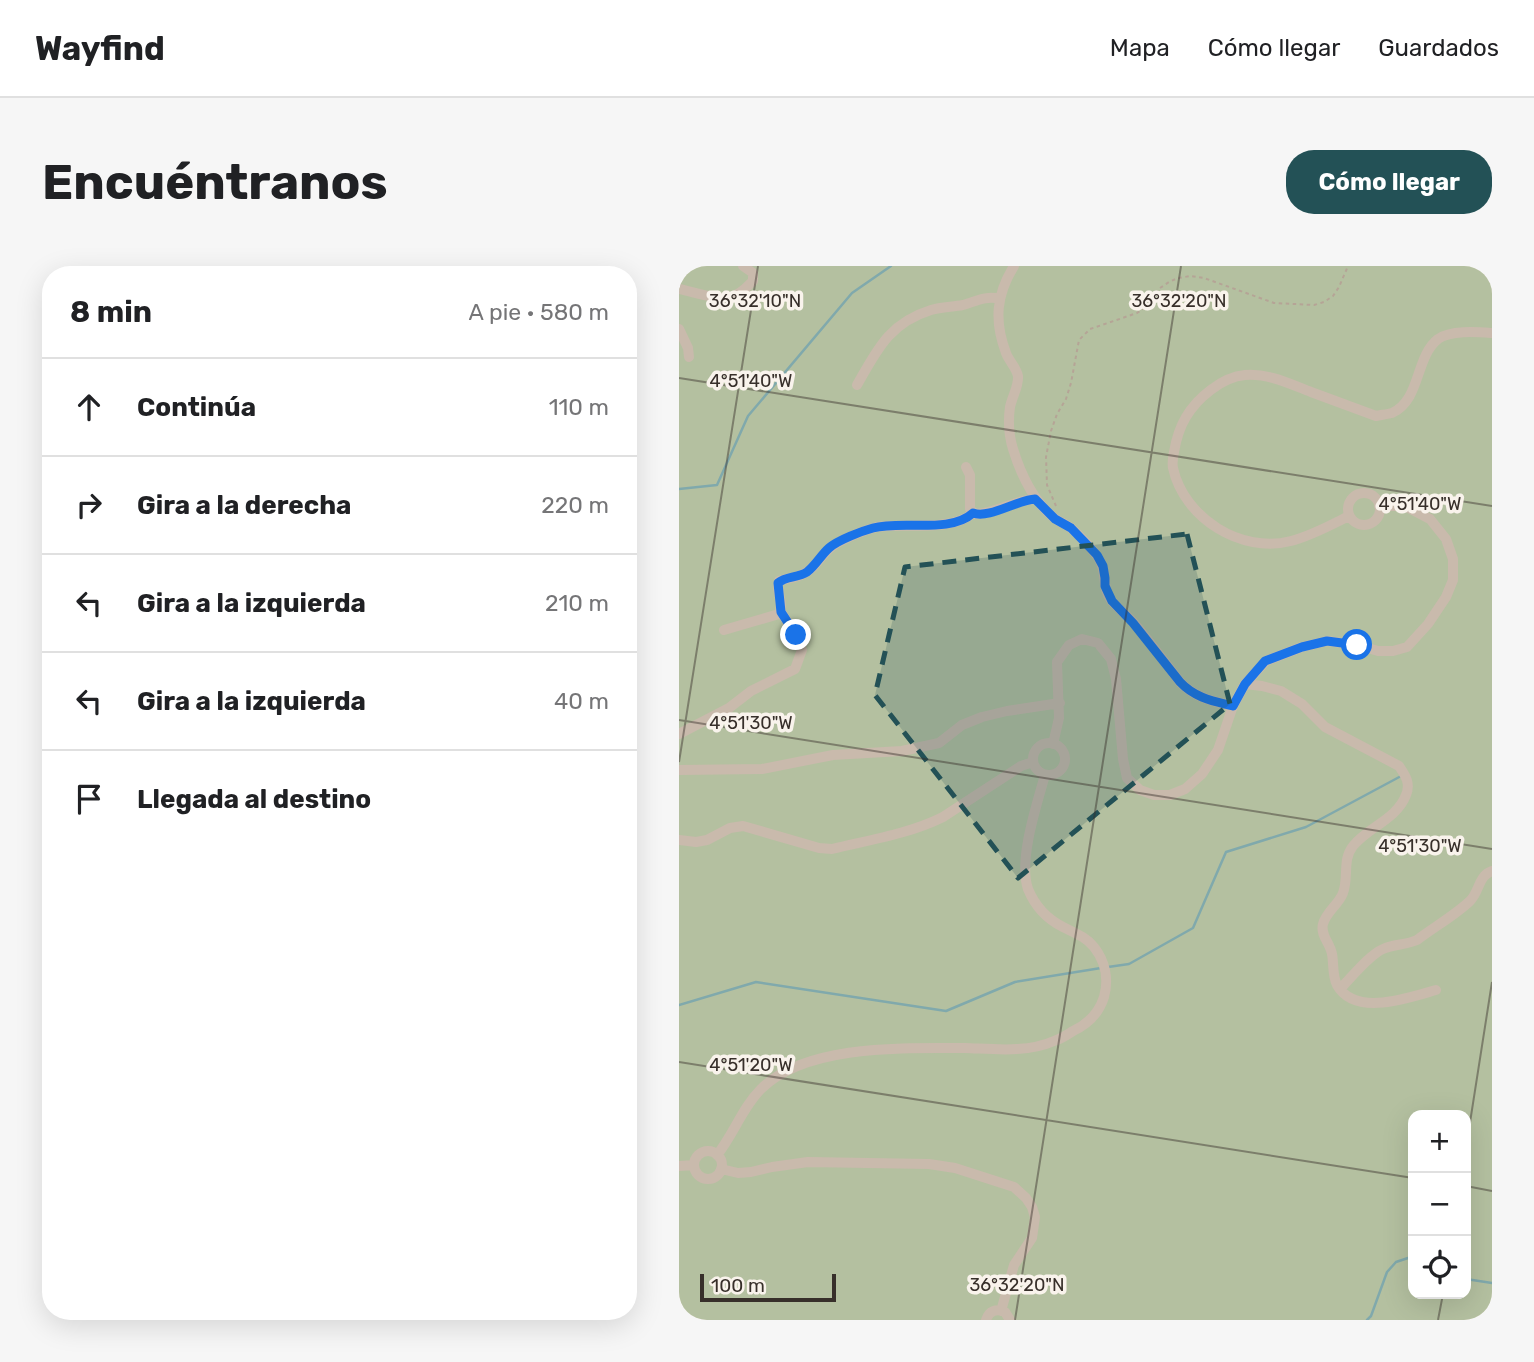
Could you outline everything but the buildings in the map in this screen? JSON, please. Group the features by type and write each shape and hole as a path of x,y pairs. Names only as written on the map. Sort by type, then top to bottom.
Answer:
{"street":[{"path":"679,289 731,297 753,281 753,273 743,266"},
{"path":"1013,266 1001,289 998,314 1001,338 1017,374 1018,382 1010,408 1009,428 1012,447 1022,474 1035,499 1055,519 1071,528 1097,555 1103,566 1105,586 1112,601 1188,690 1198,696 1233,706"},
{"path":"857,385 880,344 894,330 915,316 993,297 999,299"},
{"path":"679,329 689,357"},
{"path":"1349,516 1290,541 1266,544 1220,531 1204,520 1187,500 1172,465 1176,440 1186,416 1201,399 1223,382 1243,375 1267,376 1376,416 1393,412 1405,403 1425,356 1439,339 1459,332 1492,333"},
{"path":"966,467 970,475 970,509 973,513 989,513 1025,499 1035,499"},
{"path":"1359,494 1374,497 1379,506 1378,516 1371,523 1361,525 1349,516 1351,500 1359,494"},
{"path":"1053,744 1060,703 1057,662 1069,645 1082,639 1098,643 1111,659 1117,679 1123,759 1128,778 1140,790 1154,795 1170,795 1185,789 1202,774 1218,750 1233,706 1245,684 1265,661 1327,641 1378,651 1393,651 1407,646 1428,624 1446,597 1453,580 1453,559 1446,539 1430,519 1405,506 1379,506"},
{"path":"679,734 729,708 751,691 795,669 802,650 781,612 777,586 779,581 805,573 830,547 875,528 949,524 973,513"},
{"path":"724,630 774,617 781,612"},
{"path":"1245,684 1262,685 1281,691 1303,704 1325,726 1399,766 1408,780 1407,793 1398,807 1353,845 1348,854 1344,891 1323,922 1322,932 1333,955 1334,975 1340,989 1352,1000 1387,1002 1436,990"},
{"path":"679,770 762,769 833,755 902,751 939,743 963,725 982,717 1060,703"},
{"path":"1053,744 1060,749 1065,761 1058,772 1045,775 1037,770 1033,762 1034,753 1040,746 1053,744"},
{"path":"679,840 707,840 730,828 743,826 819,848 832,849 929,824 1021,766 1033,762"},
{"path":"717,1155 730,1139 748,1104 762,1088 779,1074 799,1064 886,1049 1028,1048 1053,1042 1092,1019 1106,990 1106,973 1101,958 1086,939 1045,915 1033,901 1027,886 1025,872 1031,831 1045,775"},
{"path":"1340,989 1373,954 1417,940 1470,901 1482,878 1492,871"},
{"path":"710,1151 717,1155 721,1162 714,1177 706,1178 698,1174 694,1165 695,1158 701,1152 710,1151"},
{"path":"720,1169 751,1172 808,1162 929,1164 955,1168 1014,1188 1032,1206 1035,1217 1032,1238 1014,1265 1001,1311"},
{"path":"679,1166 694,1165"},
{"path":"986,1320 990,1313 1001,1311 1008,1315 1010,1320"}],"path":[{"path":"1056,506 1047,485 1045,457 1054,422 1071,383 1080,340 1090,329 1137,313 1147,306 1160,288 1178,278 1191,276 1204,278 1274,303 1314,305 1333,296 1348,266"},
{"path":"1475,266 1492,271"}],"highlighted area":[{"path":"1187,534 1230,704 1018,878 875,695 905,567"}],"green space":[{"path":"679,266 1492,266 1492,1320 679,1320"}],"waterway":[{"path":"679,489 717,485 748,416 852,293 891,266"},
{"path":"1108,967 1129,964 1193,928 1226,852 1306,827 1403,775"},
{"path":"679,1005 756,982 946,1011 1015,982 1101,968"},
{"path":"1367,1320 1371,1316 1387,1272 1396,1262 1408,1258"},
{"path":"1471,1280 1492,1283"}],"route":[{"path":"796,635 781,612 778,583 782,579 805,573 830,547 875,528 949,524 973,513 989,513 1025,499 1035,499 1055,519 1071,528 1097,555 1103,566 1107,594 1112,601 1180,682 1198,696 1233,706 1245,684 1265,661 1327,641 1357,645"}]}
